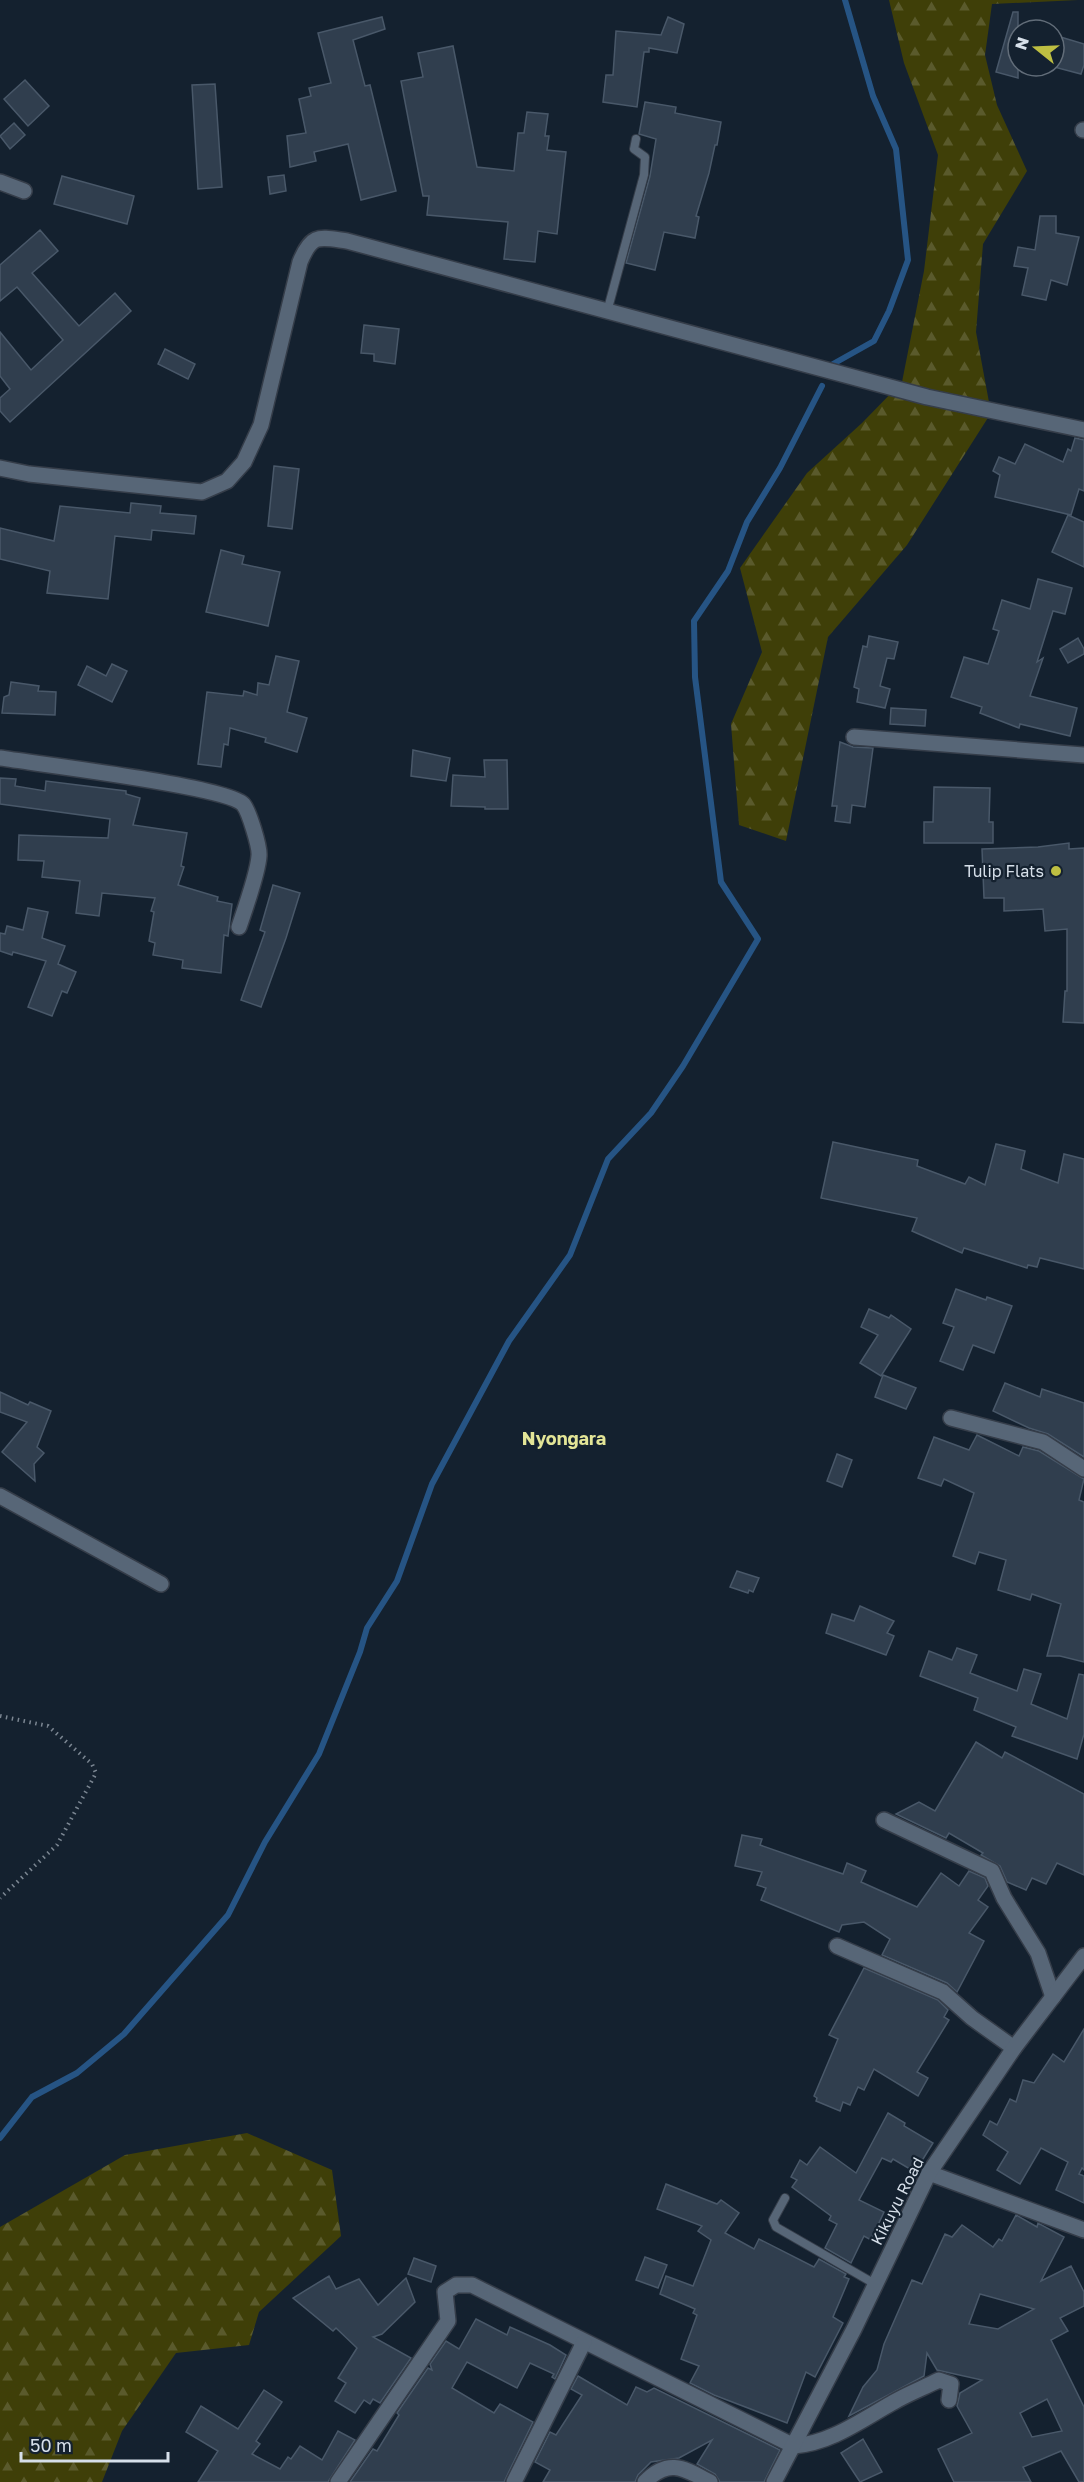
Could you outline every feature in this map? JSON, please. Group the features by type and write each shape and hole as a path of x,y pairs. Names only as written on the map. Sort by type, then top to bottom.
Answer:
{"street":[{"path":"0,182 24,191"},
{"path":"0,468 29,474 202,492 227,481 244,462 261,425 300,262 307,244 316,238 347,241 927,397 1084,430"},
{"path":"854,737 1084,755"},
{"path":"0,759 192,787 225,795 243,804 250,818 260,855 240,927"},
{"path":"951,1418 1043,1442 1084,1468"},
{"path":"0,1496 161,1584"},
{"path":"884,1820 992,1871 1004,1898 1038,1953 1053,1997"},
{"path":"837,1946 943,1992 972,2018 1014,2048"},
{"name":"Kikuyu Road","path":"774,2482 929,2173 1014,2048 1084,1956"},
{"path":"929,2173 1084,2230"},
{"path":"338,2482 448,2321 445,2292 456,2285 472,2285 794,2446 808,2445 834,2436 900,2398 939,2380 951,2384 949,2400"},
{"path":"514,2482 584,2342"},
{"path":"645,2482 666,2467 681,2467 710,2482"}],"lane":[{"path":"607,312 644,176 645,157 634,149 636,139"},
{"path":"785,2198 773,2220 776,2227 875,2284"}],"path":[{"path":"0,1716 48,1726 92,1764 96,1773 57,1845 0,1898"}],"green space":[{"path":"889,0 1078,0 992,4 985,55 997,105 1027,171 983,244 976,332 991,413 907,545 828,637 786,841 739,825 731,724 762,652 740,568 807,473 862,423 902,382 924,271 938,155 904,63"},
{"path":"247,2133 332,2170 341,2236 259,2312 249,2345 176,2353 122,2431 102,2482 0,2482 0,2227 125,2155"}],"building":[{"path":"1013,12 1018,12 1018,18 1011,18"},
{"path":"382,17 385,29 353,40 365,86 370,85 396,191 361,200 348,144 314,152 316,161 290,167 287,136 306,133 299,99 311,96 309,88 331,83 318,33"},
{"path":"668,17 684,24 677,53 649,48 649,52 644,52 637,107 603,102 606,75 613,75 616,31 661,35"},
{"path":"1006,37 1006,75 996,72"},
{"path":"1066,39 1084,44 1084,65 1081,74 1066,70"},
{"path":"453,46 477,167 514,171 518,133 524,133 527,112 548,114 545,136 549,136 547,150 566,152 557,234 538,231 535,262 504,259 508,222 427,215 429,196 423,196 401,81 423,77 418,53"},
{"path":"25,80 49,106 28,126 4,99"},
{"path":"215,84 222,187 198,189 192,85"},
{"path":"645,102 676,107 675,113 721,122 717,145 715,145 696,216 699,217 695,238 664,232 655,270 626,263 650,176 656,139 639,134"},
{"path":"14,123 25,135 10,149 0,136"},
{"path":"284,175 286,191 270,194 268,177"},
{"path":"62,176 134,196 127,224 54,204"},
{"path":"1040,216 1056,216 1056,233 1079,237 1067,285 1051,280 1046,300 1022,295 1028,268 1014,266 1018,247 1035,250"},
{"path":"40,230 58,251 32,273 79,326 115,293 131,311 10,422 0,411 0,398 10,389 0,376 0,332 31,370 63,340 17,287 0,301 0,265"},
{"path":"364,325 399,329 395,364 374,361 374,354 361,353"},
{"path":"165,349 195,364 188,379 158,364"},
{"path":"1075,438 1084,440 1084,491 1079,489 1071,515 995,497 1000,475 993,471 999,457 1015,464 1025,444 1063,462 1068,449 1071,451"},
{"path":"274,466 299,469 292,529 268,526"},
{"path":"131,503 161,506 160,513 196,516 194,534 152,530 151,540 115,536 108,599 47,593 50,571 0,559 0,528 54,541 60,506 130,513"},
{"path":"1068,515 1084,522 1084,567 1052,552"},
{"path":"221,550 244,556 242,564 280,572 268,626 206,612"},
{"path":"1038,579 1072,588 1065,614 1053,611 1037,662 1043,658 1030,696 1077,708 1070,736 1020,724 1019,728 980,713 982,707 951,697 964,657 988,664 999,631 993,629 1002,600 1030,609"},
{"path":"869,636 898,642 894,659 887,658 880,686 890,689 885,708 857,702 859,689 854,687 863,646 867,647"},
{"path":"1078,638 1084,654 1068,663 1060,649"},
{"path":"276,656 299,661 287,712 307,718 297,752 265,742 266,738 230,728 228,745 224,744 221,767 198,764 207,692 243,696 244,691 257,695 258,683 269,685"},
{"path":"112,664 127,671 112,702 78,685 87,666 106,676"},
{"path":"11,682 39,686 38,691 56,692 55,715 2,713 4,697 9,695"},
{"path":"891,708 926,710 925,726 890,724"},
{"path":"840,742 853,747 873,748 865,807 852,805 850,823 835,821 837,806 832,806"},
{"path":"413,750 450,758 446,781 411,776"},
{"path":"484,760 507,760 508,809 451,806 453,775 485,777"},
{"path":"0,778 16,779 15,786 45,791 46,781 126,791 126,794 140,798 133,825 187,833 181,866 184,867 178,885 218,897 217,901 232,904 228,936 224,935 221,973 182,968 183,960 153,955 155,943 149,941 154,912 151,911 155,898 102,893 99,916 76,913 80,881 42,877 44,861 18,860 19,835 108,838 110,819 0,804"},
{"path":"934,787 990,788 989,822 993,822 993,843 924,843 924,822 933,822"},
{"path":"1069,843 1069,849 1084,848 1084,1023 1063,1022 1065,991 1067,991 1067,929 1045,931 1043,909 1004,911 1004,898 984,898 982,849 1038,847"},
{"path":"273,885 300,893 261,1007 241,1000 265,932 260,930"},
{"path":"28,908 48,912 42,938 65,946 58,964 76,972 67,993 62,991 52,1016 28,1007 46,961 0,951 0,933 5,934 7,926 23,930"},
{"path":"833,1142 918,1160 917,1166 965,1184 969,1177 985,1185 996,1144 1025,1151 1021,1169 1058,1183 1064,1154 1084,1159 1084,1269 1040,1258 1037,1267 1028,1265 1027,1268 964,1248 962,1253 912,1231 917,1218 821,1198"},
{"path":"956,1289 986,1300 987,1297 1012,1306 994,1353 973,1345 963,1370 940,1361 954,1327 943,1323"},
{"path":"869,1309 889,1318 891,1315 911,1329 881,1376 860,1363 878,1335 861,1327"},
{"path":"883,1375 916,1388 906,1409 875,1397"},
{"path":"1005,1383 1040,1397 1042,1389 1084,1403 1084,1457 1048,1434 993,1411"},
{"path":"0,1392 28,1405 30,1402 51,1411 37,1447 44,1453 34,1464 35,1481 2,1452 27,1422 0,1412"},
{"path":"977,1435 1019,1456 1023,1447 1039,1451 1084,1479 1079,1500 1084,1502 1084,1662 1060,1656 1047,1656 1061,1604 1032,1594 1030,1600 998,1590 1006,1560 979,1552 975,1564 953,1556 974,1493 944,1479 941,1486 918,1478 934,1437 969,1450"},
{"path":"837,1454 852,1460 842,1487 827,1481"},
{"path":"737,1571 759,1578 753,1592 749,1590 748,1593 730,1587"},
{"path":"860,1606 894,1621 887,1633 894,1636 886,1655 826,1633 832,1614 854,1621"},
{"path":"957,1648 977,1655 970,1673 1017,1691 1024,1669 1041,1674 1031,1704 1067,1719 1079,1674 1084,1675 1084,1734 1077,1759 1012,1736 1016,1727 974,1710 978,1698 920,1676 929,1651 952,1660"},
{"path":"976,1742 1002,1758 1005,1752 1084,1794 1084,1875 1057,1863 1046,1884 1032,1878 1026,1890 1007,1882 1000,1866 949,1833 946,1838 896,1814 919,1802 935,1811"},
{"path":"742,1835 762,1839 760,1845 843,1874 847,1863 866,1871 861,1882 917,1907 941,1873 959,1886 969,1871 985,1878 988,1886 978,1900 988,1907 969,1933 984,1941 957,1992 947,1983 882,1955 890,1939 864,1922 842,1925 839,1932 761,1900 766,1888 757,1885 762,1872 735,1866"},
{"path":"864,1968 938,2000 948,2010 944,2017 949,2020 917,2072 928,2078 918,2096 874,2069 864,2090 858,2087 850,2105 843,2102 840,2111 816,2101 817,2098 814,2096 838,2039 829,2035"},
{"path":"1084,2029 1084,2170 1082,2168 1079,2174 1084,2176 1084,2203 1056,2190 1068,2162 1041,2148 1020,2184 997,2170 1008,2152 983,2135 990,2121 997,2125 1010,2099 1016,2102 1023,2080 1034,2083 1053,2054 1064,2062"},
{"path":"888,2113 905,2123 904,2126 933,2143 915,2172 893,2159 891,2162 882,2158 859,2200 884,2212 871,2240 864,2236 851,2263 825,2248 837,2224 829,2220 831,2216 792,2187 797,2180 791,2177 800,2160 807,2165 820,2147 856,2173"},
{"path":"666,2184 717,2204 721,2200 739,2213 725,2233 754,2249 759,2239 814,2267 819,2259 846,2274 844,2277 849,2279 833,2317 843,2323 815,2377 806,2372 787,2423 714,2395 690,2383 699,2366 681,2359 697,2315 693,2313 695,2309 660,2294 666,2276 693,2286 711,2240 698,2231 702,2226 657,2209"},
{"path":"1016,2215 1037,2227 1038,2223 1064,2237 1041,2281 1071,2266 1084,2292 1084,2306 1060,2318 1068,2331 1051,2340 1084,2407 1084,2482 1079,2482 1061,2451 1023,2467 1031,2482 954,2482 938,2449 972,2433 957,2406 960,2393 982,2380 937,2370 927,2353 924,2376 849,2416 863,2387 877,2370 884,2344 912,2280 922,2284 945,2234 952,2237 962,2225 993,2247 999,2239 1002,2241","holes":["980,2294 1034,2309 998,2329 969,2324","1047,2399 1062,2431 1032,2437 1020,2413"]},
{"path":"645,2257 667,2265 658,2288 636,2280"},
{"path":"414,2258 436,2266 431,2282 408,2274"},
{"path":"329,2276 336,2289 359,2279 378,2305 406,2278 415,2302 382,2334 373,2337 411,2358 380,2403 373,2399 370,2404 364,2400 355,2413 335,2401 346,2383 338,2378 357,2348 336,2328 333,2331 293,2298"},
{"path":"476,2319 507,2335 510,2327 566,2355 555,2379 552,2377 554,2374 530,2363 517,2388 467,2362 452,2388 494,2413 500,2404 533,2422 504,2482 350,2482 373,2449 377,2451 399,2415 397,2413 428,2368 432,2370 430,2364 446,2341 459,2349"},
{"path":"578,2376 627,2405 636,2387 647,2392 654,2388 780,2450 764,2482 720,2482 715,2474 697,2464 712,2440 679,2458 651,2462 638,2475 635,2482 543,2482 550,2470 535,2462 550,2432 556,2435 582,2395 571,2389"},
{"path":"264,2390 282,2402 256,2441 260,2444 252,2454 280,2469 288,2457 291,2459 300,2446 322,2460 338,2431 355,2440 328,2482 198,2482 218,2451 186,2432 201,2406 238,2429"},
{"path":"863,2439 882,2472 860,2482 841,2453"}],"waterway":[{"path":"833,364 874,341 889,311 908,260 896,149 873,96 845,0"},
{"path":"0,2138 32,2097 77,2073 124,2034 228,1915 265,1842 319,1754 360,1652 367,1628 397,1581 432,1484 509,1341 570,1255 608,1159 651,1113 683,1066 758,939 721,882 695,677 694,621 728,571 747,522 780,468 822,386"}],"place":[{"name":"Tulip Flats","path":"1056,871"}],"district":[{"name":"Nyongara","path":"564,1439"}]}
